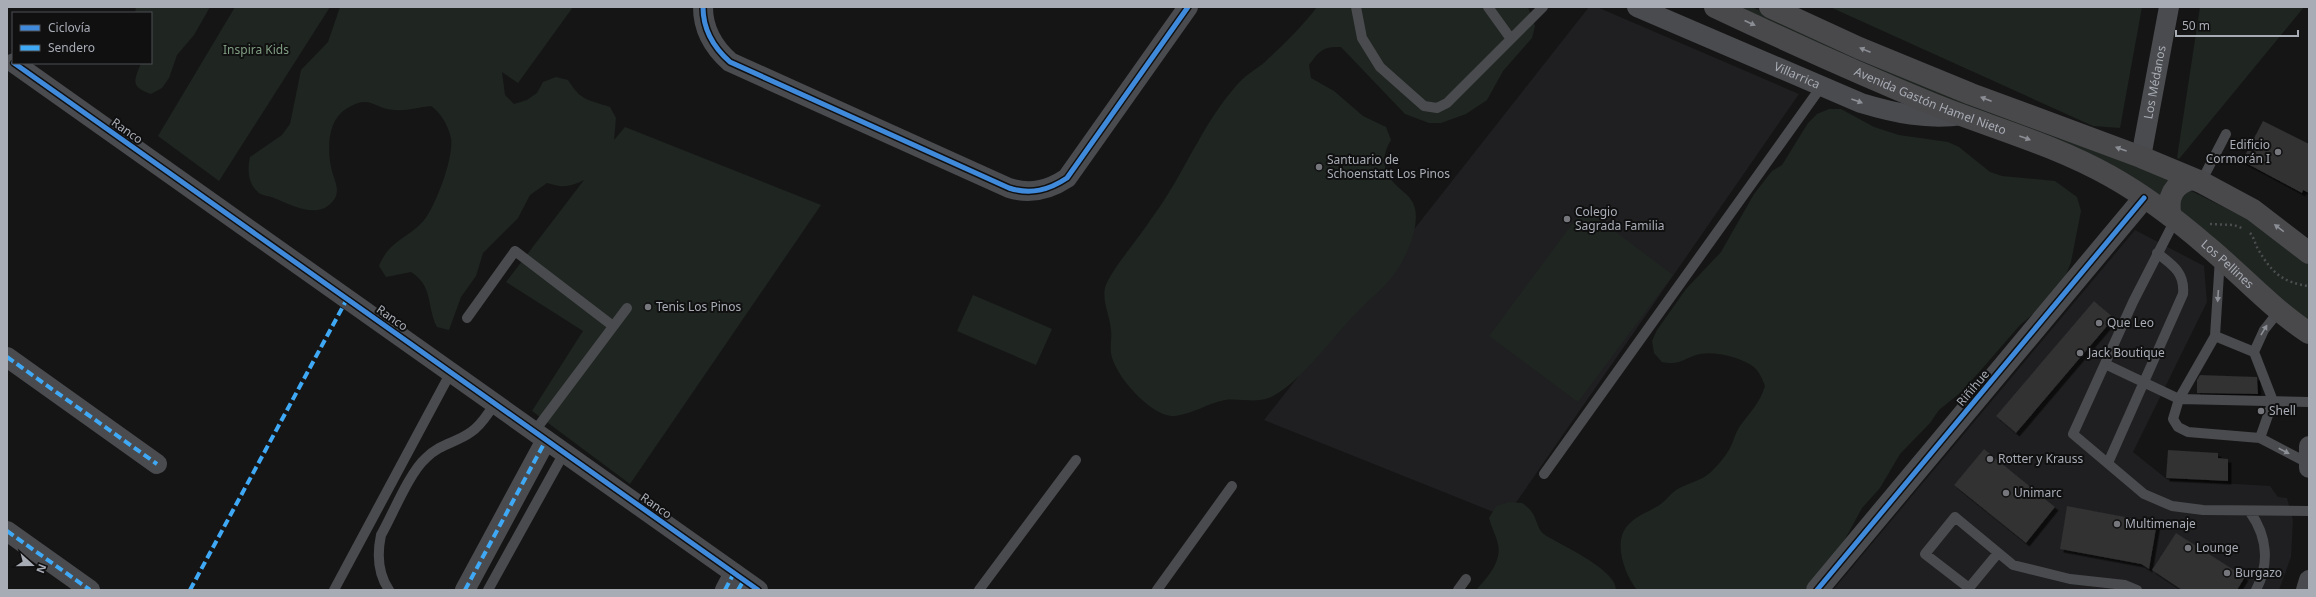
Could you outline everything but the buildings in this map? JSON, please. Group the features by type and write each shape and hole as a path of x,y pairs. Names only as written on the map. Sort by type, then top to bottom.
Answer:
{"main road":[{"name":"Avenida Gastón Hamel Nieto","path":"1714,7 1839,64 1962,115 2074,158 2109,175 2144,198"},
{"name":"Avenida Gastón Hamel Nieto","path":"1770,7 1859,48 1957,88 2141,157 2197,180"},
{"path":"2177,222 2169,209 2171,194 2180,183 2197,180 2253,210 2309,253"},
{"name":"Los Pellines","path":"2144,198 2177,222 2279,311 2309,333"}],"street":[{"path":"703,7 705,22 710,37 720,53 730,62 1009,188 1026,192 1046,189 1067,178 1188,7"},
{"name":"Villarrica","path":"1637,7 1820,87 1888,111 1927,117 1962,115"},
{"name":"Los Médanos","path":"2141,157 2169,7"},
{"name":"Ranco","path":"14,64 564,453 740,585"},
{"name":"Riñihue","path":"1817,590 2144,198"},
{"path":"7,357 157,464"},
{"path":"464,590 540,436"},
{"path":"2309,446 2309,468"},
{"path":"7,531 90,590"},
{"path":"2306,590 2309,580"}],"lane":[{"path":"1356,7 1362,38 1380,67 1424,106 1437,108 1447,104 1543,7"},
{"path":"1488,7 1511,39"},
{"path":"1544,474 1820,87"},
{"path":"2197,180 2226,134"},
{"path":"2177,222 2157,254 2073,434 2144,494 2158,501 2187,509 2250,512 2309,511"},
{"path":"467,318 515,251 613,326"},
{"path":"2108,463 2181,300 2183,288 2178,270 2157,254"},
{"path":"2220,258 2215,336 2179,399 2174,419 2182,430 2260,438 2308,463"},
{"path":"540,436 613,326 627,308"},
{"path":"2260,438 2273,401 2254,352 2264,330 2279,311"},
{"path":"2215,336 2254,352"},
{"path":"2105,364 2145,381 2179,399 2309,402"},
{"path":"334,590 451,372"},
{"path":"390,590 379,565 379,545 381,535 410,479 424,459 434,451 444,444 465,436 478,427 495,404"},
{"path":"488,590 564,453"},
{"path":"979,590 1076,460"},
{"path":"1157,590 1232,486"},
{"path":"2250,512 2260,527 2265,548 2263,573 2256,590"},
{"path":"1998,553 1969,588 1925,554 1955,517 2013,565 2070,579 2125,585 2137,590"},
{"path":"1458,590 1466,579"}],"path":[{"path":"2177,222 2234,225 2245,229 2252,235 2266,262 2275,273 2292,284 2309,286"}],"shaded area":[{"name":"Colegio Sagrada Familia","path":"1589,7 1597,7 1799,94 1506,517 1264,420"},
{"path":"2135,230 2204,266 2207,302 2133,452 2168,480 2270,486 2278,497 2287,498 2293,520 2291,557 2279,590 1833,590"}],"green space":[{"path":"136,7 210,7 194,35 177,55 169,78 162,88 151,94 137,86 136,79 141,64 152,64 152,12 135,12"},
{"name":"Inspira Kids","path":"235,7 330,7 219,181 158,136"},
{"path":"340,7 573,7 518,83 502,72 505,95 514,104 527,100 537,93 543,82 556,77 568,80 581,96 590,101 610,107 616,118 614,140 625,127 821,205 630,484 532,411 583,331 506,282 584,180 566,186 557,186 547,183 530,195 518,218 483,253 476,276 461,297 449,330 437,327 426,290 418,278 411,272 386,277 379,266 389,249 415,229 427,216 444,178 450,156 451,138 444,120 431,106 395,110 372,103 361,102 354,104 340,114 332,127 329,143 330,159 337,193 336,197 327,207 320,210 312,210 296,207 261,194 255,189 249,176 250,157 282,135 290,124 301,70 328,42"},
{"name":"Santuario de Schoenstatt Los Pinos","path":"1317,7 1528,7 1535,26 1532,38 1503,71 1487,100 1466,114 1441,123 1429,123 1405,114 1341,47 1330,47 1322,50 1316,56 1309,65 1311,78 1334,91 1363,116 1386,127 1391,140 1385,158 1386,170 1392,181 1411,200 1415,210 1415,228 1409,247 1397,270 1381,290 1352,317 1306,369 1282,390 1265,399 1225,400 1182,415 1166,415 1145,403 1136,394 1119,372 1114,362 1111,353 1111,333 1105,303 1105,288 1117,265 1172,188 1206,128 1225,99 1242,79 1265,62 1305,22"},
{"path":"1731,7 1752,7 1831,44 2163,177 2248,219 2309,265 2309,321 2270,292 2214,239 1948,102"},
{"path":"1830,7 2142,7 2120,128 2093,126"},
{"path":"2200,7 2304,7 2179,159 2177,158"},
{"path":"1829,109 1841,109 1874,127 1899,135 1948,142 1959,147 1990,172 2002,176 2055,181 2077,197 2081,211 2071,262 2066,275 2042,307 2020,325 1960,393 1939,410 1930,423 1900,454 1880,488 1862,508 1837,554 1808,590 1637,590 1628,575 1622,557 1621,539 1624,531 1632,521 1660,504 1676,490 1703,478 1713,470 1728,451 1738,429 1758,402 1765,386 1756,369 1740,359 1727,355 1706,353 1674,363 1662,362 1654,353 1652,341 1657,330 1686,289 1721,252 1754,194 1772,171 1782,165 1808,123 1817,114"},
{"path":"1584,208 1673,275 1578,402 1489,336"},
{"path":"973,295 1052,329 1036,365 957,331"},
{"path":"1509,502 1522,503 1527,507 1533,514 1542,533 1598,566 1608,574 1614,582 1616,590 1476,590 1493,569 1498,557 1498,544 1489,518 1496,506"}],"marked path":[{"path":"190,590 347,299"},
{"path":"7,357 157,464"},
{"path":"465,590 546,440"},
{"path":"7,531 90,590"},
{"path":"725,590 734,573"},
{"path":"738,590 744,580"}],"cycle path":[{"path":"703,7 703,15 710,38 730,62 1009,188 1025,191 1047,188 1067,178 1188,7"},
{"path":"15,64 758,590"},
{"path":"1817,590 2144,198"}],"place":[{"name":"Edificio Cormorán I","path":"2278,152"},
{"name":"Santuario de Schoenstatt Los Pinos","path":"1319,167"},
{"name":"Colegio Sagrada Familia","path":"1567,219"},
{"name":"Tenis Los Pinos","path":"648,307"},
{"name":"Que Leo","path":"2099,323"},
{"name":"Jack Boutique","path":"2080,353"},
{"name":"Shell","path":"2261,411"},
{"name":"Rotter y Krauss","path":"1990,459"},
{"name":"Unimarc","path":"2006,493"},
{"name":"Multimenaje","path":"2117,524"},
{"name":"Lounge","path":"2188,548"},
{"name":"Burgazo","path":"2227,573"}]}
